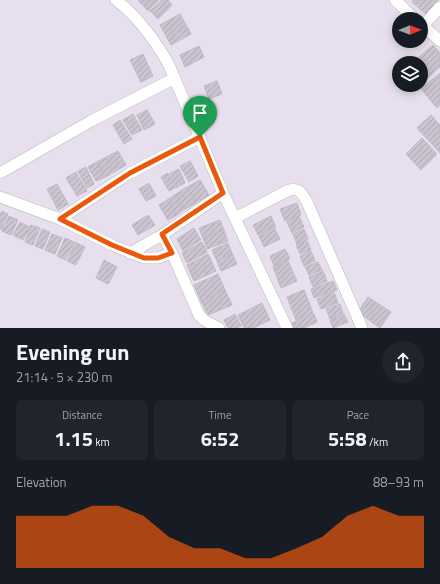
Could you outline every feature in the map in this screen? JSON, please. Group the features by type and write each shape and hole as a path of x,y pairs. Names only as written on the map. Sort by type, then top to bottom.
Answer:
{"street":[{"path":"116,0 132,14 152,37 164,55 223,193 287,328"},
{"path":"395,0 408,12"},
{"path":"428,17 440,7"},
{"path":"428,30 440,41"},
{"path":"0,173 91,121 175,78"},
{"path":"60,219 130,173 200,137"},
{"path":"235,218 289,190 299,190 307,202 362,328"},
{"path":"130,253 162,234 223,193"},
{"path":"0,196 60,219 130,253 144,258 152,259 172,253"},
{"path":"162,234 172,253 199,315 204,320 219,328"}],"building":[{"path":"138,0 159,0 148,11"},
{"path":"162,0 168,0 172,5 158,19 150,11"},
{"path":"413,0 438,0 428,12 424,12 412,2"},
{"path":"180,14 191,34 171,45 160,25"},
{"path":"433,45 440,53 440,67 428,78 428,56 420,56"},
{"path":"199,46 204,57 185,67 180,55"},
{"path":"143,54 153,76 141,82 130,60"},
{"path":"440,73 440,105 437,108 424,92 428,92 428,83"},
{"path":"217,81 222,94 209,99 204,86"},
{"path":"147,110 155,124 144,130 137,115"},
{"path":"133,114 142,130 132,135 123,120"},
{"path":"431,115 440,125 440,153 417,128"},
{"path":"120,120 132,139 124,144 113,125"},
{"path":"422,138 437,154 421,170 406,154"},
{"path":"118,151 126,165 114,172 106,157"},
{"path":"106,157 114,172 105,177 97,162"},
{"path":"190,161 198,176 189,182 180,166"},
{"path":"97,162 105,177 96,181 88,167"},
{"path":"86,167 94,184 87,188 78,171"},
{"path":"179,169 185,183 177,187 170,173"},
{"path":"76,172 87,191 77,196 66,178"},
{"path":"168,173 177,187 169,191 161,177"},
{"path":"200,180 209,195 196,203 187,187"},
{"path":"149,183 156,196 146,201 139,189"},
{"path":"57,184 68,204 58,210 47,189"},
{"path":"187,187 196,203 185,209 176,194"},
{"path":"176,194 185,209 177,215 167,200"},
{"path":"167,200 177,215 168,220 159,205"},
{"path":"297,203 301,215 285,221 280,209"},
{"path":"2,211 8,214 1,230 0,215"},
{"path":"148,215 155,225 138,235 132,225"},
{"path":"9,216 18,220 11,235 2,231"},
{"path":"271,216 276,227 258,235 253,225"},
{"path":"299,216 304,227 292,233 287,222"},
{"path":"220,220 224,230 203,238 199,228"},
{"path":"20,222 30,227 23,240 13,235"},
{"path":"31,225 40,228 33,245 25,242"},
{"path":"194,228 201,240 183,251 177,239"},
{"path":"42,229 50,232 43,249 35,246"},
{"path":"275,229 280,239 264,247 259,236"},
{"path":"304,229 308,239 297,244 293,234"},
{"path":"224,230 228,241 207,249 203,238"},
{"path":"52,234 62,238 55,254 45,250"},
{"path":"65,238 74,242 65,260 57,256"},
{"path":"307,240 311,250 300,254 296,245"},
{"path":"75,242 85,247 76,265 67,261"},
{"path":"202,242 207,252 187,263 182,253"},
{"path":"228,243 232,253 217,261 212,250"},
{"path":"285,249 290,259 274,266 270,256"},
{"path":"311,251 315,261 304,266 300,256"},
{"path":"232,253 237,264 221,271 217,261"},
{"path":"208,254 216,271 194,281 187,265"},
{"path":"104,260 117,267 108,284 96,278"},
{"path":"288,261 297,281 281,288 273,267"},
{"path":"318,262 322,270 309,275 305,267"},
{"path":"323,271 327,281 313,287 309,277"},
{"path":"218,274 225,290 201,301 194,285"},
{"path":"333,281 337,290 314,298 311,289"},
{"path":"225,290 232,305 208,315 201,301"},
{"path":"304,290 313,313 296,320 287,297"},
{"path":"334,292 338,303 321,309 317,299"},
{"path":"368,297 391,312 380,328 358,312"},
{"path":"262,303 270,320 253,328 244,328 238,315"},
{"path":"340,304 343,313 330,319 326,309"},
{"path":"235,314 241,326 237,328 228,328 224,320"},
{"path":"314,314 317,322 304,328 294,328 292,323"},
{"path":"344,314 348,322 333,328 330,320"}],"route":[{"path":"200,137 223,193 162,234 172,253 158,258 144,258 112,245 60,219 130,173 200,137"}]}
